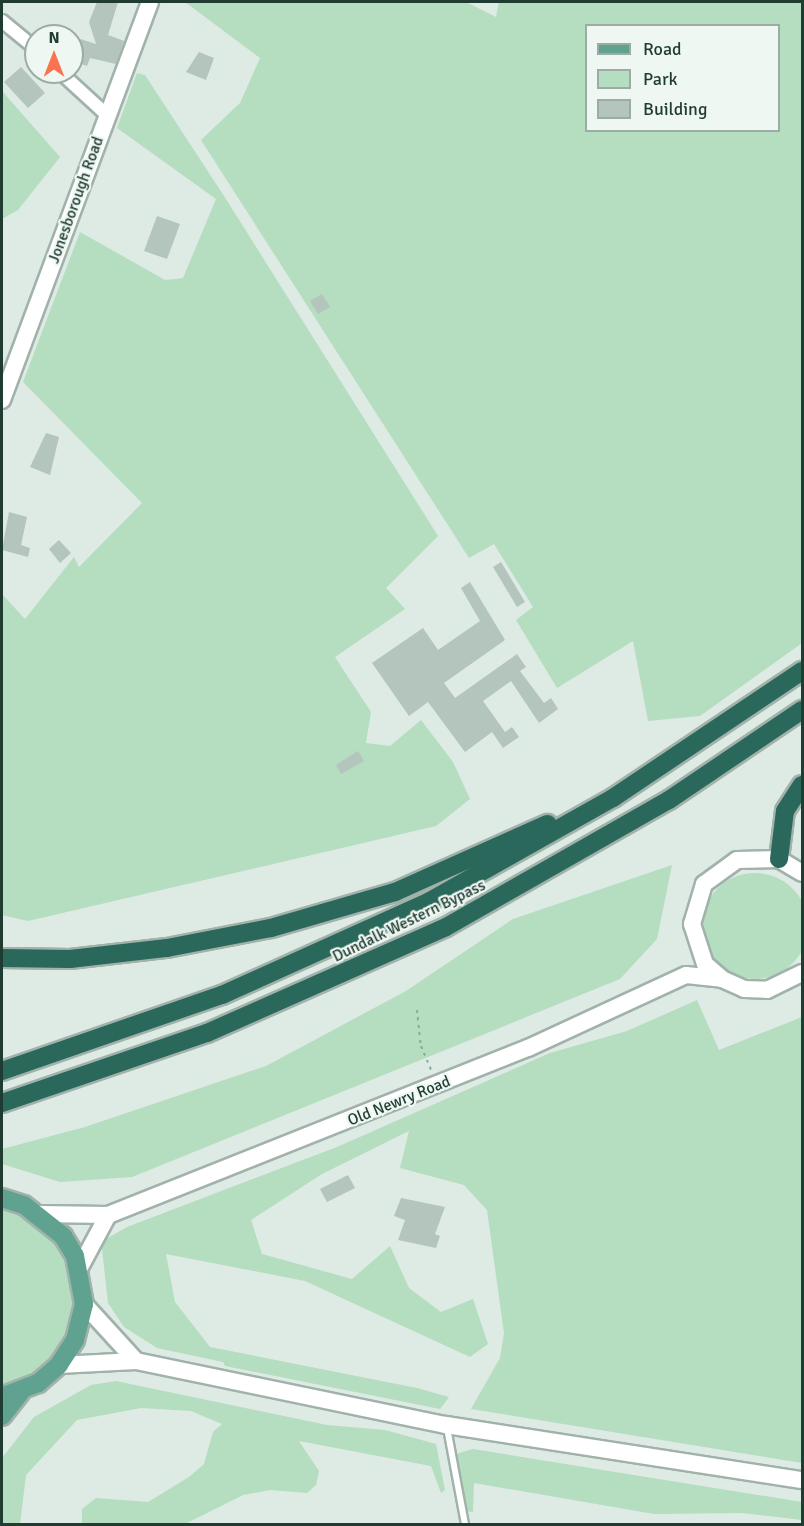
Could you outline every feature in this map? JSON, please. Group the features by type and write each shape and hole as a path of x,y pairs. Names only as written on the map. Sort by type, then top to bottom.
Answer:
{"highway":[{"path":"2,958 70,959 168,948 271,928 395,892 648,777 802,671"},
{"name":"Dundalk Western Bypass","path":"2,1103 207,1034 446,927 669,800 802,710"},
{"name":"Dundalk Western Bypass","path":"2,1071 222,995 324,952 440,896 648,777"},
{"path":"779,859 785,811 802,785"}],"main road":[{"name":"Jonesborough Road","path":"2,400 150,2"},
{"path":"802,873 779,859 737,860 704,884 694,903 695,945 686,975 722,980 744,988 767,990 802,973"},
{"path":"695,945 722,980"},
{"name":"Old Newry Road","path":"39,1214 108,1215 437,1086 686,975"},
{"path":"2,1198 39,1214 63,1236 79,1269 84,1304 75,1340 59,1365 20,1393 2,1416"},
{"path":"79,1269 108,1215"},
{"path":"84,1304 136,1361"},
{"path":"59,1365 136,1361 446,1425 802,1480"},
{"path":"2,1397 20,1393"}],"street":[{"path":"2,21 24,39"},
{"path":"73,84 107,115"}],"lane":[{"path":"446,1425 465,1524"}],"path":[{"path":"417,1010 421,1046 437,1086"}],"green space":[{"path":"185,2 466,2 496,17 499,2 802,2 802,643 700,716 648,721 633,641 557,688 516,620 533,607 494,544 469,558 201,140 240,103 260,58"},
{"path":"137,73 145,75 224,196 438,536 386,588 405,609 335,657 371,712 366,743 390,746 421,720 453,762 470,799 436,826 28,921 2,915 2,594 25,619 74,557 79,567 142,503 23,382 80,232 165,280 183,278 216,199 117,128"},
{"path":"2,91 60,157 18,210 2,219"},
{"path":"672,865 657,939 620,979 132,1177 60,1182 2,1164 2,1149 85,1127 266,1066 406,991 513,919"},
{"path":"755,873 775,877 793,888 804,906 804,946 793,964 775,975 755,979 735,975 717,964 706,946 702,926 706,906 717,888 735,877"},
{"path":"697,1000 719,1050 802,1017 802,1463 471,1409 500,1358 504,1333 487,1210 464,1185 400,1168 409,1131 322,1174 251,1220 262,1254 352,1279 390,1246 409,1288 441,1312 473,1299 488,1344 470,1357 305,1281 166,1254 175,1302 210,1347 417,1388 449,1397 440,1409 225,1366 223,1362 157,1348 124,1327 108,1303 102,1249 106,1239 127,1227 337,1147 550,1053 627,1031"},
{"path":"2,1208 33,1220 52,1237 67,1259 74,1284 74,1310 67,1335 53,1357 33,1374 2,1386"},
{"path":"116,1381 327,1425 385,1430 436,1444 445,1490 441,1493 431,1466 299,1441 319,1471 316,1485 307,1493 270,1490 243,1495 185,1524 82,1524 82,1509 96,1498 148,1502 189,1477 204,1464 213,1432 222,1424 191,1411 141,1408 77,1420 26,1475 20,1524 2,1524 2,1458 34,1417 91,1385"},
{"path":"473,1449 802,1502 802,1520 742,1513 654,1514 474,1483 473,1512 464,1511 456,1454"}],"building":[{"path":"97,2 118,2 108,35 124,41 116,64 90,58 87,66 84,65 84,40 96,44 89,22"},
{"path":"199,52 214,58 206,80 186,72"},
{"path":"21,67 24,70 24,84 37,84 45,93 28,108 4,82"},
{"path":"157,216 180,224 167,259 144,251"},
{"path":"322,294 330,307 318,314 310,301"},
{"path":"46,433 59,437 50,475 30,467"},
{"path":"9,512 27,517 21,545 30,548 28,557 2,550"},
{"path":"59,540 71,553 60,563 49,549"},
{"path":"501,562 525,602 517,607 493,567"},
{"path":"470,582 505,640 444,683 455,698 517,654 526,667 520,671 544,703 551,698 558,709 539,723 511,681 483,701 505,732 512,727 519,737 503,748 492,732 465,752 428,702 409,716 372,663 423,628 438,650 480,621 461,588"},
{"path":"358,751 364,761 341,774 336,765"},
{"path":"348,1175 355,1188 327,1202 320,1189"},
{"path":"401,1198 445,1207 435,1234 440,1236 436,1248 398,1240 405,1220 394,1216"}]}
